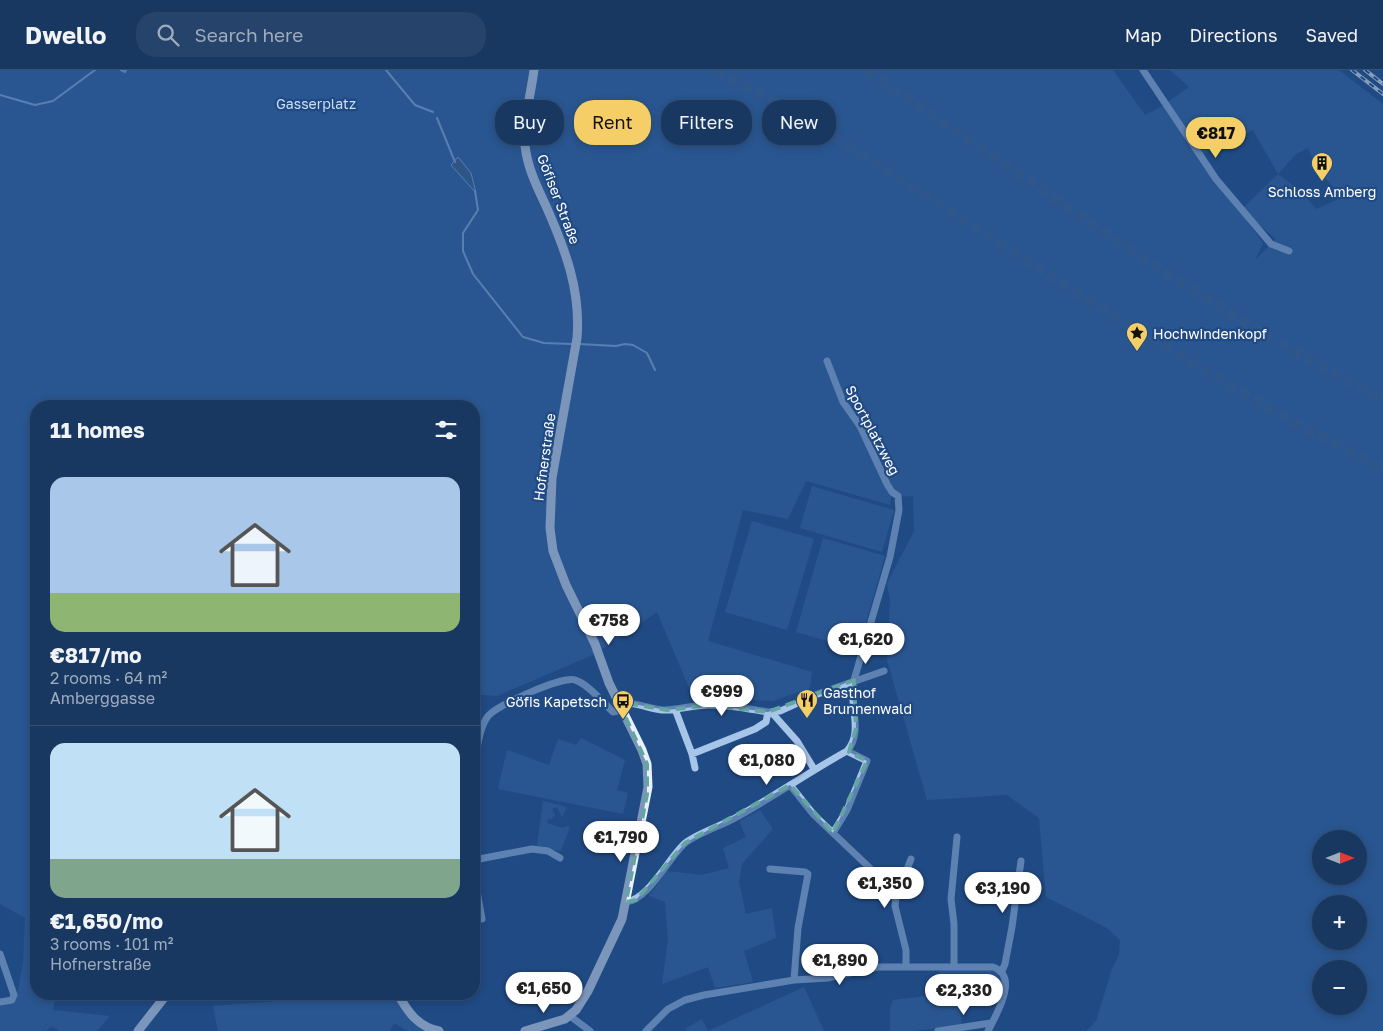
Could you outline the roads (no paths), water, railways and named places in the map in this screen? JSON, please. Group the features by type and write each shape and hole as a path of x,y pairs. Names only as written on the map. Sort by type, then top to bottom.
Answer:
{"main road":[{"name":"Göfiser Straße","path":"534,70 526,124 525,146 533,177 564,248 571,270 579,318 577,338"},
{"name":"Hofnerstraße","path":"570,1016 588,991 622,919 647,794 648,776 647,764 642,750 603,668 594,656 590,634 560,572 553,551 550,528 552,478 577,338"},
{"path":"138,1031 162,1000"},
{"path":"402,1000 412,1017 435,1031"},
{"path":"525,1031 560,1022 570,1016"}],"street":[{"path":"1143,70 1216,179 1271,244 1289,251"},
{"name":"Sportplatzweg","path":"827,361 843,402 860,426 892,492 898,496 900,510 890,557 854,680 853,700 856,728 851,746 847,751"},
{"path":"480,738 488,715 496,709 549,684 572,679 582,683 613,712 626,703 657,710 710,705 768,712 780,711 854,680 884,671"},
{"path":"675,709 696,768"},
{"path":"692,754 755,729 766,722 768,712"},
{"path":"768,712 773,714 798,741 814,768"},
{"path":"626,902 636,900 643,893 685,843 733,819 790,786 814,768 847,751 867,762 846,810 833,834"},
{"path":"790,786 814,815 873,871"},
{"path":"954,966 954,924 951,899 957,837"},
{"path":"480,859 532,849 548,851 560,858"},
{"path":"906,966 906,950 895,906 896,897 911,859"},
{"path":"1002,971 1010,936 1021,861"},
{"path":"770,869 808,874 798,928 794,980"},
{"path":"480,908 482,919"},
{"path":"0,954 14,995 12,1000 0,1002"},
{"path":"646,1031 668,1010 685,1000 794,980 827,978 878,967 906,966 993,967 1002,971 1005,975 1006,986 998,1011 988,1031"},
{"path":"570,1016 588,1030"},
{"path":"938,1031 992,1023"}],"waterway":[{"path":"0,95 35,105 53,101 95,70"},
{"path":"121,70 125,72 126,70"},
{"path":"386,70 415,105 433,112"},
{"path":"437,118 455,162"},
{"path":"475,191 478,210 463,233 463,251 473,274 523,337 544,343 572,344"},
{"path":"579,344 633,345 647,353 655,370"}],"tunnel":[{"path":"716,70 788,109 857,151 1137,330 1297,424 1383,468"},
{"path":"866,70 1129,249 1263,333 1383,401"}],"railway":[{"path":"1352,70 1383,94"},
{"path":"1365,70 1383,84"}],"place":[{"name":"Schloss Amberg","path":"1322,182"},
{"name":"Hochwindenkopf","path":"1137,352"},
{"name":"Gasthof Brunnenwald","path":"807,719"},
{"name":"Göfis Kapetsch","path":"623,720"}],"park label":[{"name":"Gasserplatz","path":"316,103"}]}
